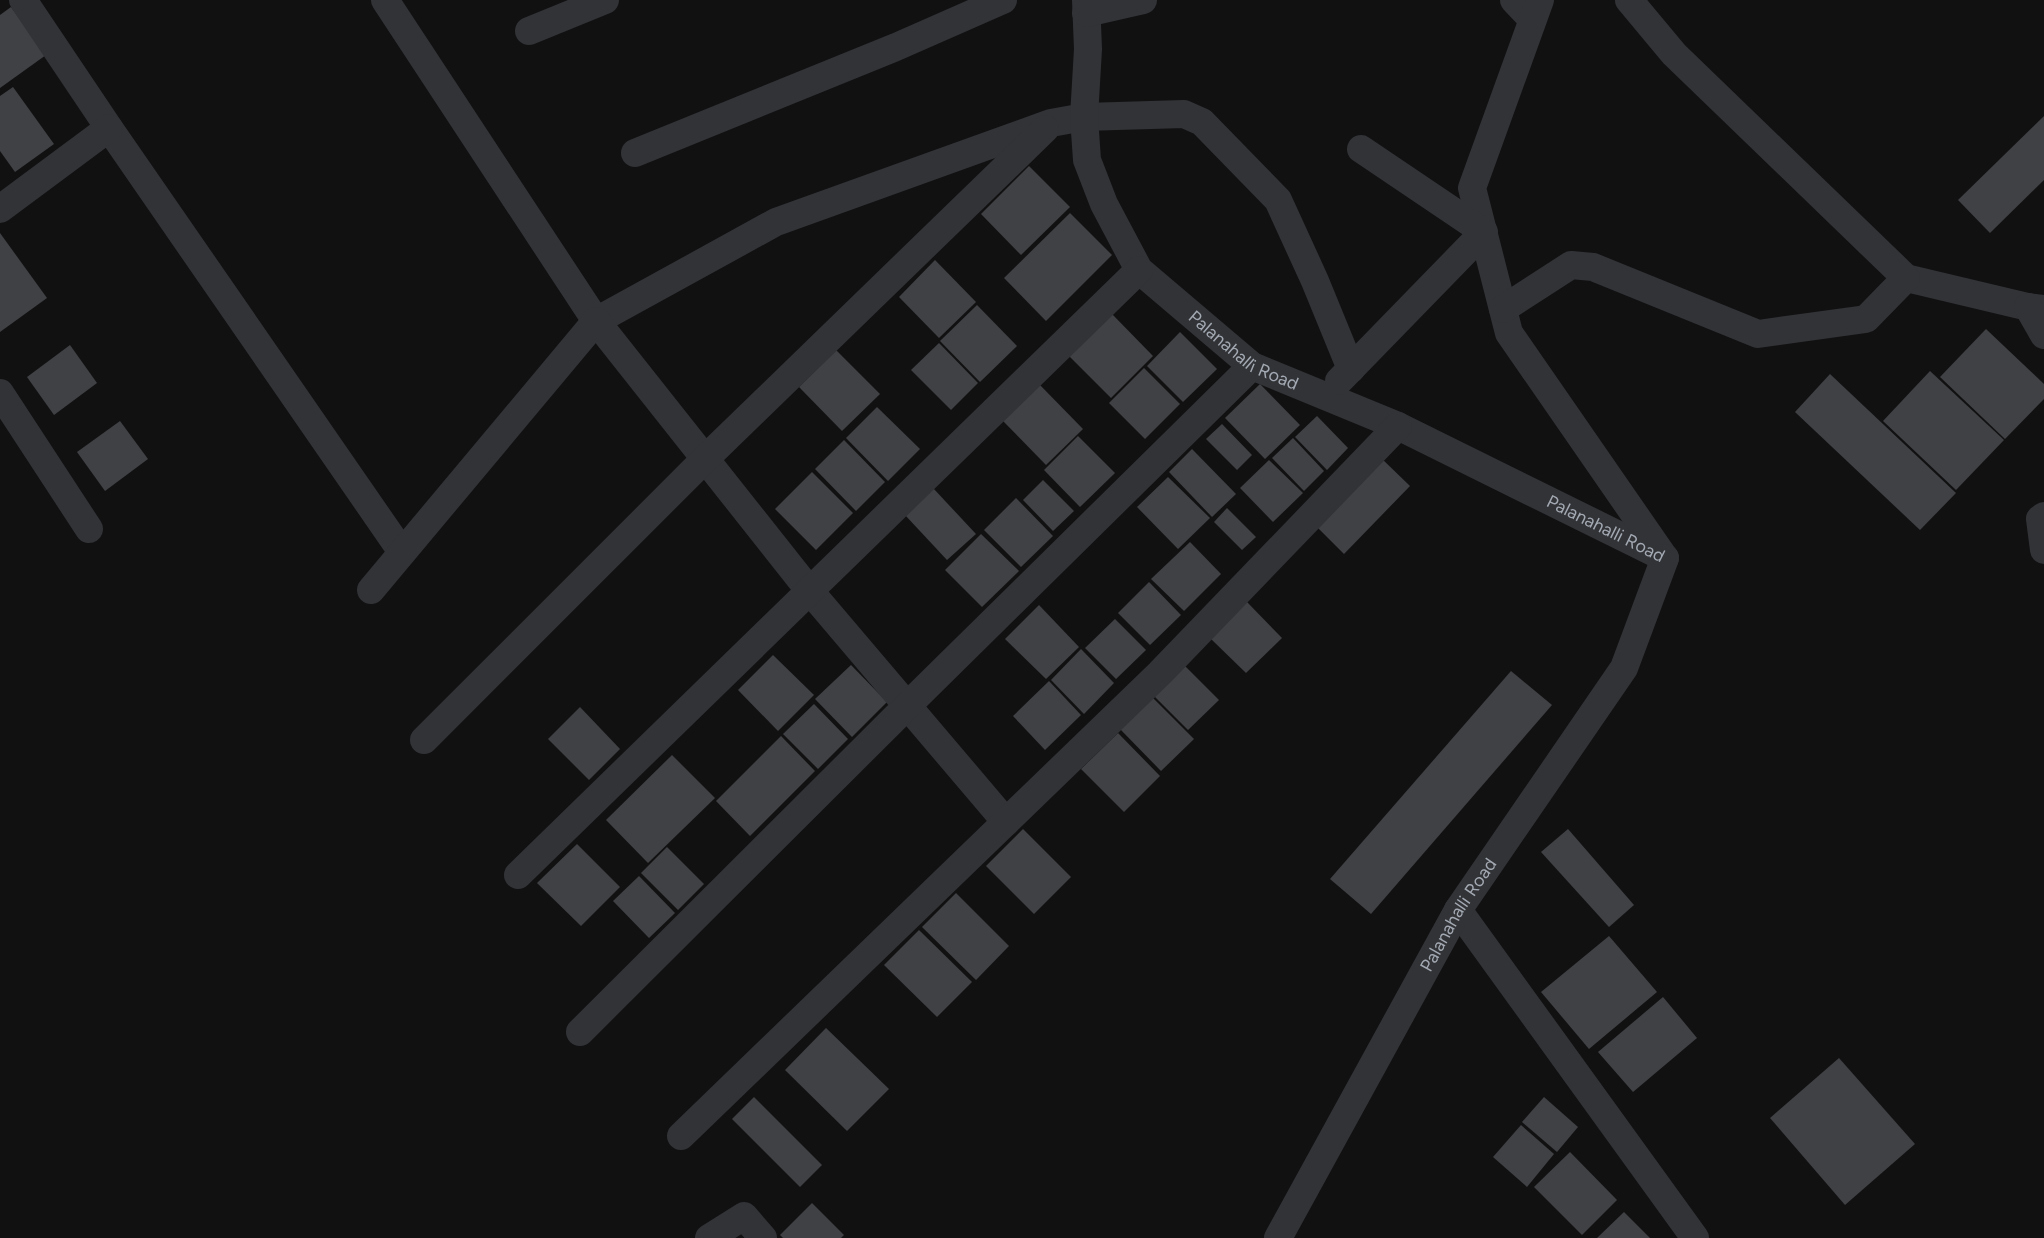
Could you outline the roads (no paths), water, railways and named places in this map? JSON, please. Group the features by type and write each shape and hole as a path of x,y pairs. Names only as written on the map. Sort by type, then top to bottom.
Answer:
{"street":[{"path":"23,0 109,128 402,552"},
{"path":"385,0 596,321 809,590 1006,822"},
{"path":"529,31 605,0"},
{"path":"635,154 896,47 1003,0"},
{"path":"1086,7 1142,0"},
{"path":"1628,0 1674,54 1906,278 2036,308 2044,335"},
{"path":"1529,6 1472,188 1509,333 1665,558"},
{"name":"Palanahalli Road","path":"1086,7 1088,49 1084,117 1087,160 1104,204 1139,270 1252,366 1398,426 1665,558 1624,668 1458,910 1278,1238"},
{"path":"371,590 596,321 776,222 1051,123 1084,117 1184,114 1202,122 1278,200 1351,369"},
{"path":"424,740 706,458 1051,123"},
{"path":"0,209 109,128"},
{"path":"1361,149 1484,232"},
{"path":"1324,396 1484,232"},
{"path":"1503,309 1571,265 1593,267 1758,334 1866,319 1906,278"},
{"path":"518,875 1139,270"},
{"path":"580,1032 1252,366"},
{"path":"0,393 89,529"},
{"path":"681,1136 1160,673 1398,426"},
{"path":"2044,516 2040,519 2044,550"},
{"path":"1458,910 1694,1238"},
{"path":"709,1238 744,1216 763,1238"}]}
